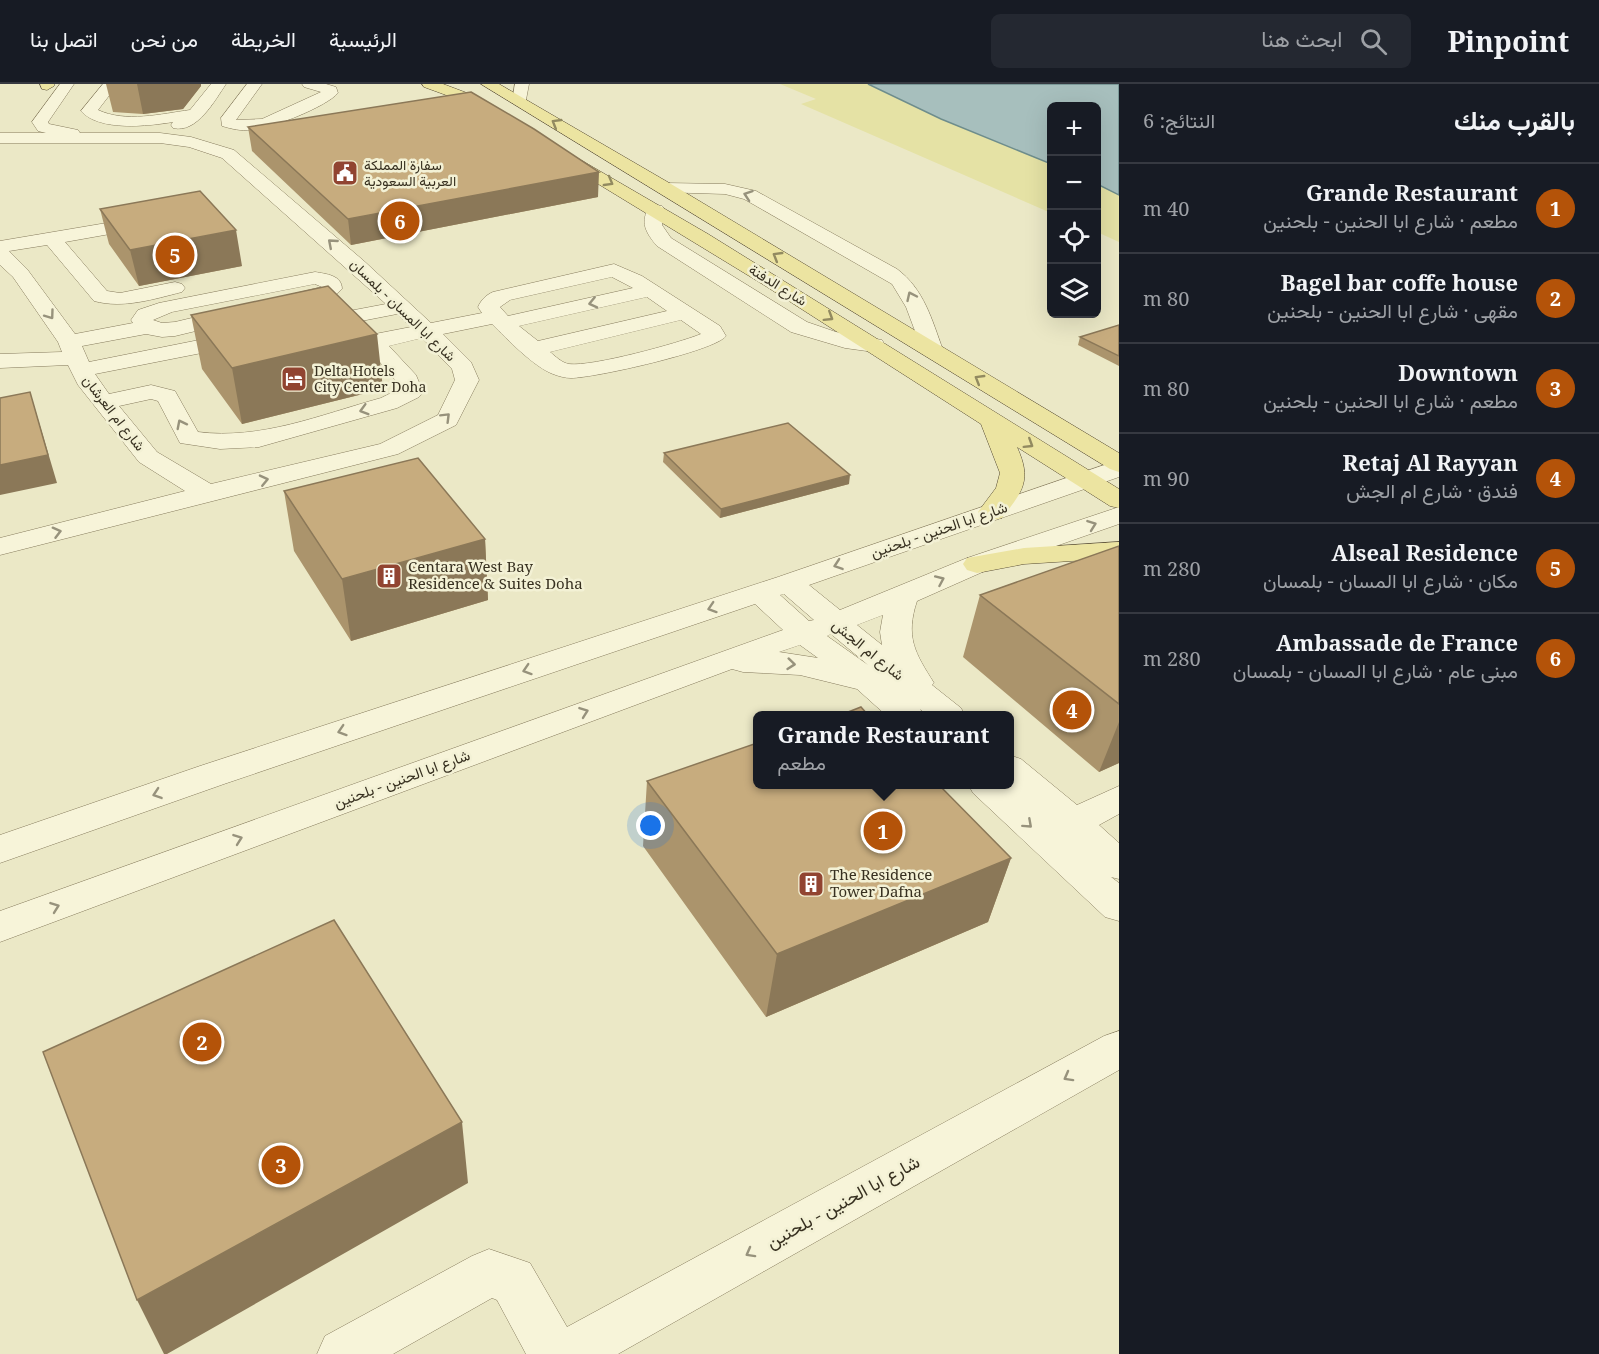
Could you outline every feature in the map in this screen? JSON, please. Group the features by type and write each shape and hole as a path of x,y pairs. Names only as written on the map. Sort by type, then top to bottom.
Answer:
{"main road":[{"path":"429,84 462,96 514,127"},
{"name":"شارع الدفنة","path":"488,84 521,93 665,188 1119,466"},
{"name":"شارع الدفنة","path":"544,144 656,210 1119,500"},
{"path":"992,420 1011,463 1014,477 1008,490 992,512"},
{"path":"977,564 1024,556 1119,550"}],"street":[{"name":"شارع ابا المسان - بلمسان","path":"0,547 389,449 412,440 447,420 467,380 463,367 434,338 236,159 205,145 168,139 57,132 44,128 40,122 44,114 67,84"},
{"path":"111,84 89,111 98,117 151,120 194,116"},
{"path":"168,139 193,122 194,116 219,84"},
{"path":"251,93 229,118 228,123 234,126 260,125 331,93 331,90 309,84"},
{"path":"32,100 48,85"},
{"path":"209,98 251,93"},
{"path":"292,97 314,101"},
{"name":"شارع ابا المسان - بلمسان","path":"0,138 110,136"},
{"path":"665,188 725,189 750,195 890,273 908,288 932,351"},
{"path":"656,210 653,225 655,232 664,242 661,271 684,313 716,336 594,368 578,370 556,368 502,322 489,307 496,298 612,270 661,271 816,335 874,345"},
{"path":"0,247 168,219"},
{"path":"52,239 97,296 106,299 120,299 280,267"},
{"name":"شارع ام العرشان","path":"0,254 75,357 104,402 148,458 207,493"},
{"path":"104,402 151,392 167,396 189,438 220,442 259,440 389,403 411,392 408,380 378,346 383,339 434,338 502,322 661,271"},
{"path":"75,357 146,327 162,330 175,329 325,294 332,290 332,284 326,280 303,279 166,307 146,315 142,320 146,327"},
{"path":"17,280 58,285 85,280"},
{"path":"298,327 401,307"},
{"path":"533,349 684,313"},
{"path":"0,361 75,357 230,341"},
{"name":"شارع ابا الحنين - بلحنين","path":"0,849 212,775 1087,480 1119,466"},
{"name":"شارع ابا الحنين - بلحنين","path":"0,927 904,596 977,564 1119,515"},
{"path":"774,587 804,633 875,686"},
{"name":"شارع ام الجش","path":"774,587 834,622 928,709"},
{"path":"904,596 894,621 895,639 928,709"},
{"path":"712,665 752,662 794,664 835,672 928,709"},
{"path":"1014,770 1119,865"},
{"path":"990,789 1119,906"},
{"path":"1074,822 1119,799"},
{"name":"شارع ابا الحنين - بلحنين","path":"568,1354 1119,1049"},
{"path":"343,1354 489,1273 513,1280 554,1354"}],"sand":[{"path":"780,84 868,84 941,119 1047,162 1047,211 801,104 816,99"},
{"path":"1101,186 1119,195 1119,242 1101,234"}],"water":[{"path":"868,84 1119,84 1119,195 1101,186 1101,102 1047,102 1047,162 941,119"}],"building":[{"path":"471,92 534,129 599,172 348,219 248,127"},
{"path":"200,191 236,230 130,250 100,209"},
{"path":"328,286 377,334 232,368 191,315"},
{"path":"1119,325 1119,356 1080,337"},
{"path":"30,392 48,455 0,465 0,398"},
{"path":"788,423 850,475 721,509 664,453"},
{"path":"418,458 485,539 342,579 284,491"},
{"path":"1119,546 1119,704 980,595"},
{"path":"861,707 865,711 851,711"},
{"path":"753,744 753,789 943,789 1011,858 777,954 647,781"},
{"path":"334,920 462,1122 137,1300 43,1052"}],"place":[{"name":"سفارة المملكة العربية السعودية","path":"345,173"},
{"name":"Ambassade de France","path":"400,221"},
{"name":"Alseal Residence","path":"175,255"},
{"name":"Delta Hotels City Center Doha","path":"294,379"},
{"name":"Centara West Bay Residence & Suites Doha","path":"389,576"},
{"name":"Retaj Al Rayyan","path":"1072,710"},
{"name":"Grande Restaurant","path":"883,831"},
{"name":"The Residence Tower Dafna","path":"811,884"},
{"name":"Bagel bar coffe house","path":"202,1042"},
{"name":"Downtown","path":"281,1165"}]}
